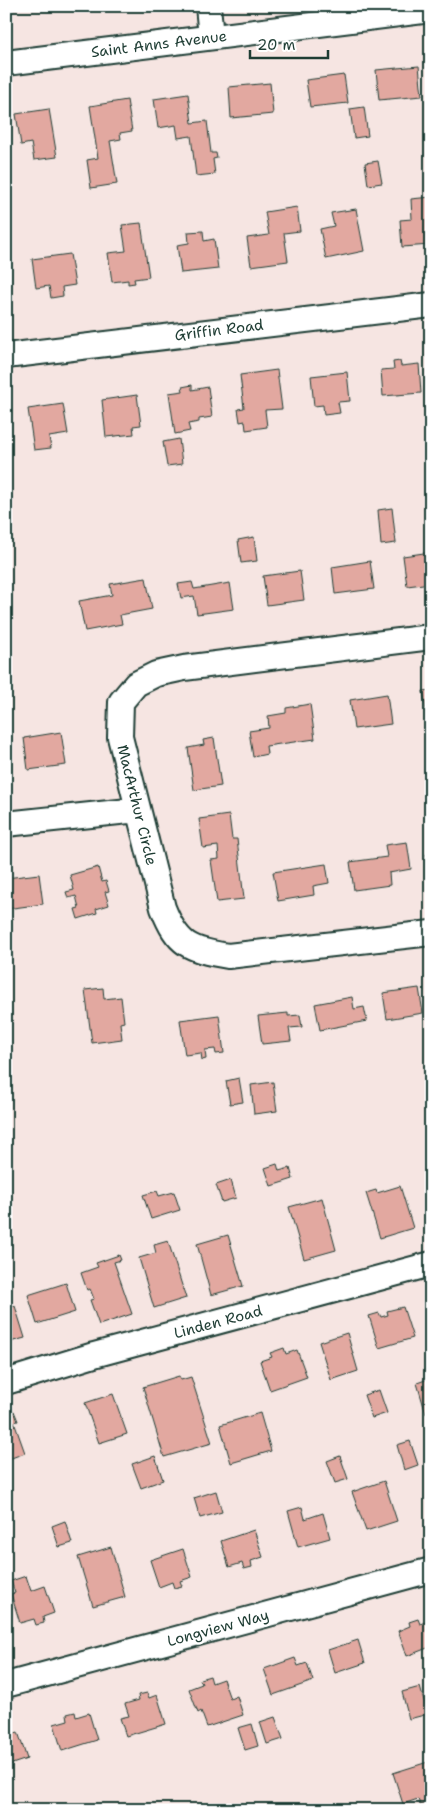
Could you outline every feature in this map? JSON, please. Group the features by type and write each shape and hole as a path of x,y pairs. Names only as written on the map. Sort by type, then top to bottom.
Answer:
{"street":[{"path":"208,6 211,38"},
{"name":"Saint Anns Avenue","path":"6,63 431,10"},
{"name":"Griffin Road","path":"6,356 431,305"},
{"name":"MacArthur Circle","path":"431,637 184,668 156,674 136,684 121,702 120,737 163,908 171,928 183,942 200,951 228,956 431,934"},
{"path":"6,824 138,810"},
{"name":"Linden Road","path":"6,1382 94,1355 431,1264"},
{"name":"Longview Way","path":"6,1685 431,1570"}],"building":[{"path":"419,66 422,96 379,100 376,70"},
{"path":"344,75 348,103 310,107 306,80"},
{"path":"270,83 273,114 231,118 229,87"},
{"path":"188,94 192,123 207,121 211,153 216,153 217,158 213,159 215,174 196,176 191,136 178,138 176,125 158,128 154,99"},
{"path":"127,100 132,131 120,133 121,139 110,141 117,184 91,188 87,160 98,158 90,106"},
{"path":"364,107 368,136 354,138 350,109"},
{"path":"49,109 57,157 34,160 31,143 21,145 16,114"},
{"path":"378,161 382,183 368,185 365,163"},
{"path":"431,197 431,245 402,247 400,220 412,219 411,199"},
{"path":"297,207 300,231 284,233 288,261 251,266 247,238 269,235 265,212"},
{"path":"356,209 364,251 326,259 320,229 334,226 331,213"},
{"path":"141,223 149,277 134,279 135,283 128,284 128,280 112,282 108,253 126,251 122,225"},
{"path":"203,231 204,241 214,239 218,269 181,273 177,245 189,243 188,232"},
{"path":"70,254 75,285 62,287 63,296 51,298 49,286 36,288 32,259"},
{"path":"400,361 401,366 419,364 421,393 383,396 381,370 394,369 393,362"},
{"path":"277,370 282,409 265,410 267,427 246,430 245,421 240,422 238,409 244,408 240,375"},
{"path":"347,372 350,401 338,402 340,413 324,415 323,405 314,406 311,376"},
{"path":"192,385 192,390 208,387 212,417 199,419 199,422 188,424 190,431 175,434 169,393 183,391 182,387"},
{"path":"137,395 141,425 133,426 134,434 106,437 102,400"},
{"path":"63,404 68,434 49,437 51,448 34,450 28,409"},
{"path":"179,439 182,464 167,466 163,442"},
{"path":"392,508 396,543 381,545 378,510"},
{"path":"254,537 257,561 241,563 238,540"},
{"path":"431,552 431,583 407,586 403,556"},
{"path":"370,561 374,589 335,594 332,567"},
{"path":"300,571 304,600 267,605 263,576"},
{"path":"146,578 152,609 120,615 122,624 85,631 79,601 112,595 110,584"},
{"path":"192,582 194,589 230,583 234,609 197,614 194,596 181,598 178,584"},
{"path":"431,690 431,724 428,724 423,691"},
{"path":"387,694 391,724 354,729 350,700"},
{"path":"310,704 315,739 266,746 267,754 253,757 249,731 269,728 268,716 286,713 286,708"},
{"path":"61,732 66,765 28,770 24,738"},
{"path":"214,738 221,786 194,790 188,748 204,745 203,740"},
{"path":"229,815 232,839 237,839 244,899 217,902 211,860 219,859 218,846 203,848 199,819"},
{"path":"407,842 411,869 389,873 390,885 354,890 350,862 387,857 385,845"},
{"path":"431,853 431,880 430,880 426,854"},
{"path":"326,864 329,883 313,886 314,895 278,901 273,872"},
{"path":"98,867 102,882 106,881 109,891 105,892 109,905 96,909 97,913 78,919 75,909 79,908 76,896 68,898 66,892 74,890 70,875"},
{"path":"39,874 43,904 6,909 6,878"},
{"path":"103,988 104,999 121,997 124,1022 120,1023 122,1039 92,1043 85,990"},
{"path":"419,988 423,1013 387,1019 383,993"},
{"path":"352,997 354,1009 364,1007 367,1021 320,1030 315,1004"},
{"path":"288,1013 288,1016 300,1015 302,1027 289,1028 291,1041 262,1044 258,1016"},
{"path":"219,1015 224,1053 216,1054 215,1049 205,1050 206,1059 202,1060 201,1053 185,1055 180,1020"},
{"path":"239,1078 243,1102 230,1104 226,1081"},
{"path":"273,1082 277,1111 254,1114 251,1085"},
{"path":"277,1164 279,1171 290,1168 293,1179 271,1186 265,1168"},
{"path":"231,1180 236,1198 222,1202 216,1185"},
{"path":"400,1186 413,1228 380,1238 366,1193 376,1190 377,1193"},
{"path":"157,1191 159,1196 174,1192 180,1210 151,1219 143,1195"},
{"path":"322,1198 336,1250 304,1259 289,1207"},
{"path":"228,1235 243,1286 211,1295 197,1244"},
{"path":"168,1241 186,1298 154,1308 139,1258 156,1253 154,1245"},
{"path":"119,1255 121,1260 114,1262 132,1314 99,1325 90,1300 94,1299 90,1289 87,1290 81,1273 98,1267 96,1263"},
{"path":"66,1283 75,1312 37,1324 28,1295"},
{"path":"6,1301 8,1308 15,1306 25,1338 6,1343"},
{"path":"403,1307 413,1338 379,1348 369,1316 379,1313 381,1317 388,1315 387,1311"},
{"path":"347,1333 358,1371 331,1380 319,1342"},
{"path":"284,1348 286,1354 297,1350 307,1377 270,1390 260,1361 272,1357 270,1353"},
{"path":"179,1376 181,1380 191,1377 212,1443 164,1457 143,1387"},
{"path":"431,1378 431,1412 426,1414 417,1383"},
{"path":"379,1390 387,1413 372,1418 364,1395"},
{"path":"113,1394 127,1434 99,1443 85,1403"},
{"path":"14,1411 18,1421 14,1422 25,1453 6,1460 6,1413"},
{"path":"260,1413 271,1451 231,1463 220,1425"},
{"path":"410,1441 418,1465 404,1470 397,1445"},
{"path":"155,1456 163,1480 141,1488 132,1464"},
{"path":"340,1456 348,1479 335,1483 327,1461"},
{"path":"384,1481 397,1521 366,1531 352,1492"},
{"path":"216,1491 222,1512 200,1518 194,1498"},
{"path":"302,1507 305,1519 323,1513 330,1538 298,1547 288,1511"},
{"path":"65,1521 72,1543 59,1547 52,1526"},
{"path":"254,1530 263,1557 251,1561 252,1567 244,1569 242,1563 229,1567 221,1541"},
{"path":"111,1547 125,1597 93,1606 78,1557"},
{"path":"183,1549 192,1577 180,1581 182,1586 174,1588 172,1582 159,1587 150,1560"},
{"path":"26,1576 31,1591 45,1586 54,1613 43,1617 44,1623 36,1625 34,1619 20,1623 11,1594 15,1593 11,1581"},
{"path":"418,1619 420,1624 431,1620 431,1649 430,1647 407,1656 398,1631 410,1626 409,1622"},
{"path":"358,1640 365,1663 335,1673 328,1650"},
{"path":"295,1658 298,1666 307,1663 313,1681 273,1695 264,1669"},
{"path":"210,1676 212,1683 223,1679 230,1699 237,1696 243,1715 207,1727 201,1711 198,1713 189,1689 202,1684 200,1679"},
{"path":"420,1687 428,1714 409,1719 402,1692"},
{"path":"147,1693 149,1698 157,1695 166,1724 126,1736 120,1718 129,1716 125,1704 139,1700 138,1695"},
{"path":"75,1712 76,1717 89,1713 97,1740 62,1751 54,1724 68,1720 67,1714"},
{"path":"275,1717 283,1739 267,1744 260,1722"},
{"path":"252,1724 258,1746 245,1750 238,1728"},
{"path":"18,1732 27,1759 9,1765 10,1769 6,1771 6,1734 7,1736"},
{"path":"431,1761 431,1801 420,1805 418,1799 403,1804 393,1773"}]}
